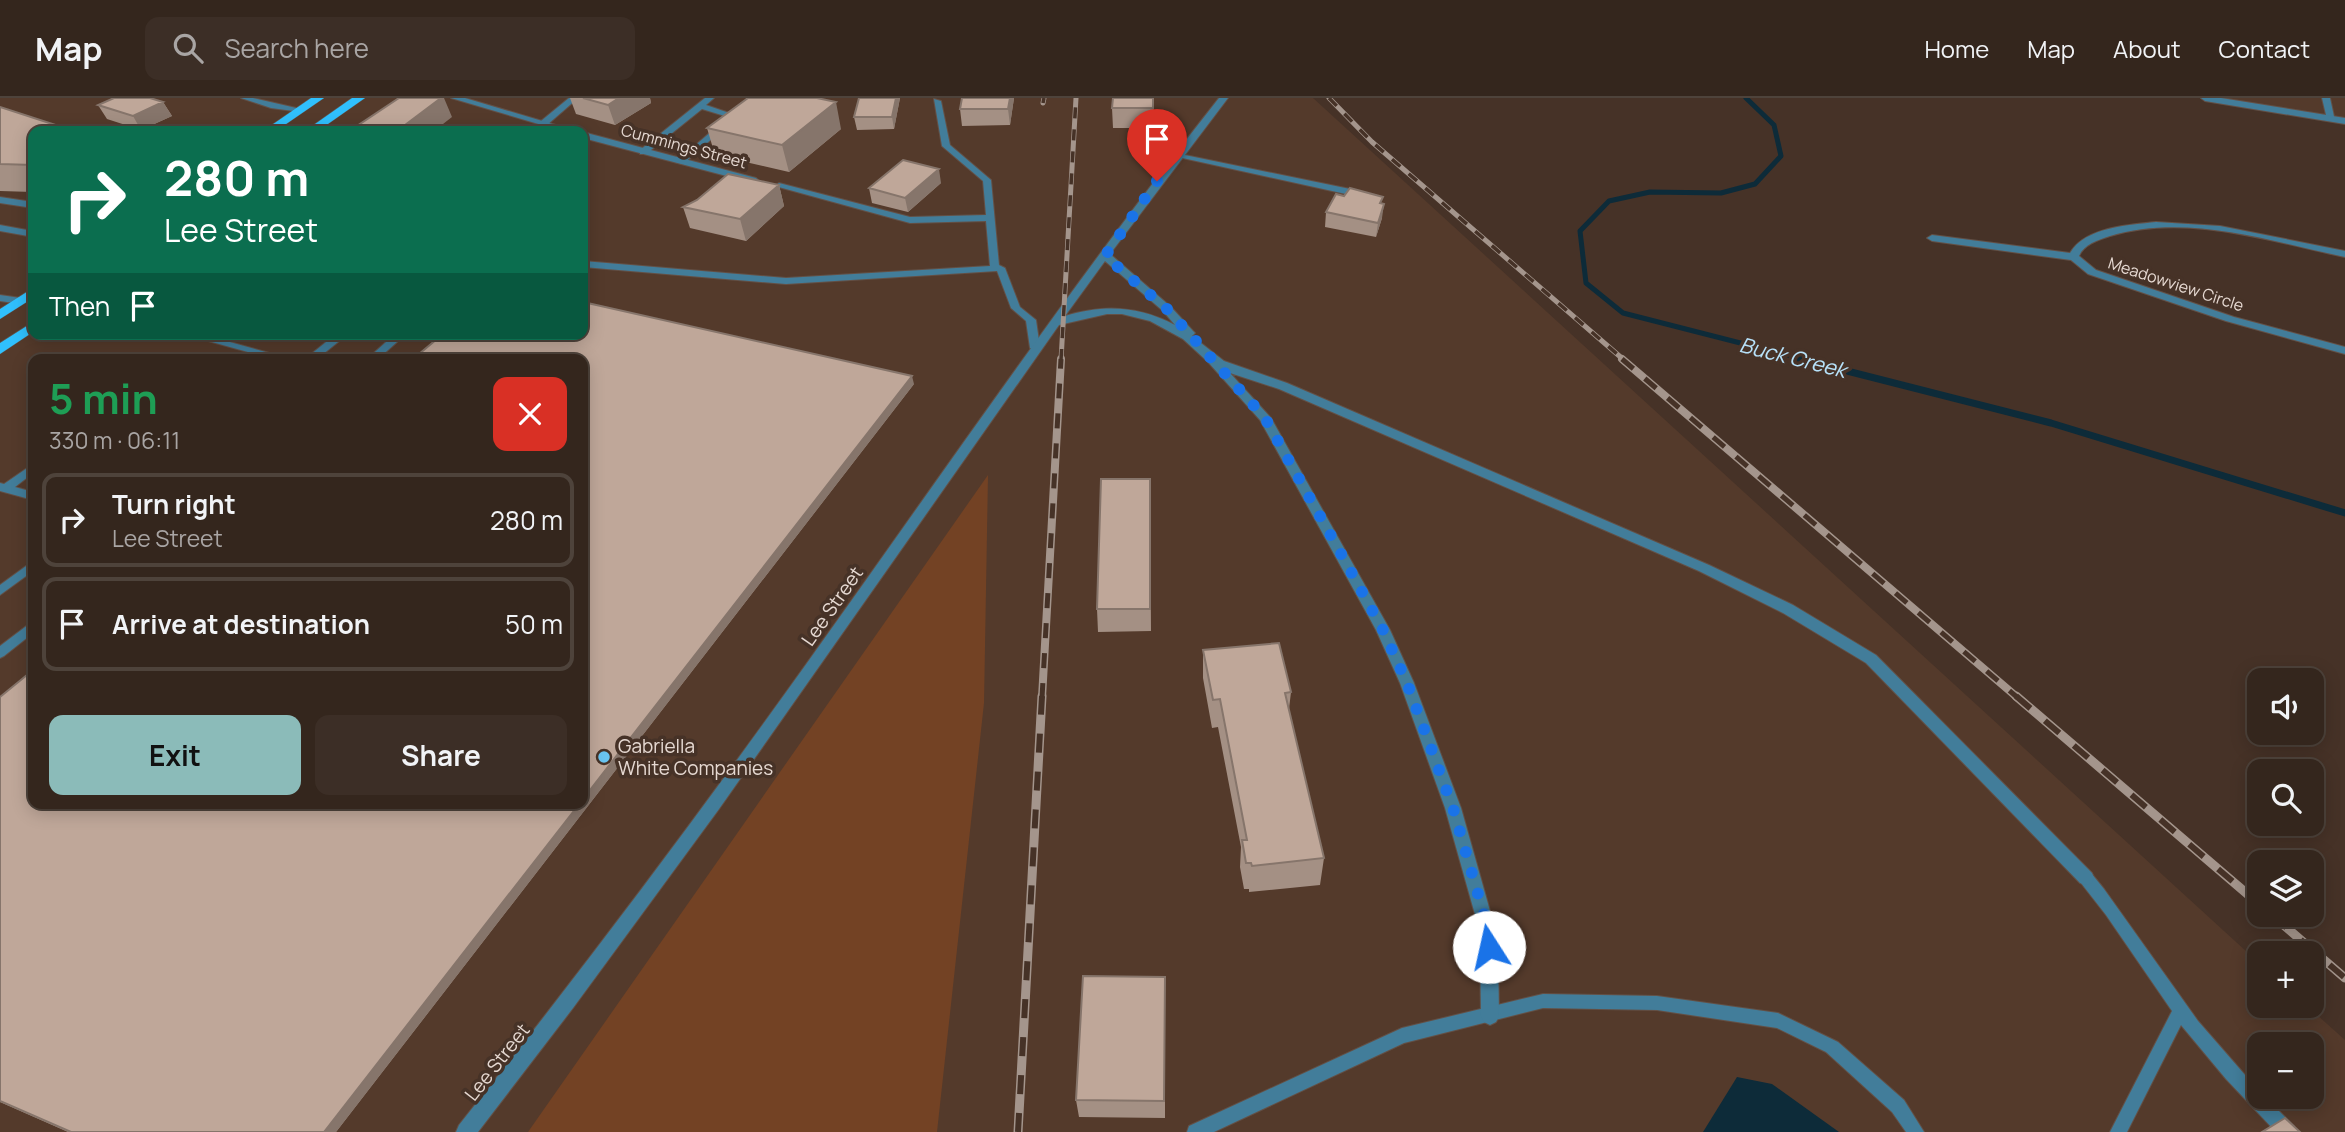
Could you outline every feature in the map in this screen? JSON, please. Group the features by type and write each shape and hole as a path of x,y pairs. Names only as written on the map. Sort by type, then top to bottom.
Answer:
{"main road":[{"path":"277,126 318,98"},
{"path":"318,126 359,98"},
{"path":"0,315 27,301"},
{"path":"0,350 28,330"}],"street":[{"path":"455,98 554,126"},
{"name":"Lee Street","path":"466,1132 641,902 858,604 1064,306 1224,98"},
{"path":"2326,98 2332,119"},
{"path":"2211,99 2345,121"},
{"name":"Cummings Street","path":"588,136 779,186"},
{"name":"Meadowview Circle","path":"2345,254 2221,230 2158,224 2111,231 2079,246 2074,257 2092,272 2230,319 2345,351"},
{"path":"1932,238 2074,257"},
{"path":"1105,256 1167,309 1265,418 1383,630 1407,683 1453,808 1485,918 1489,947 1490,1016"},
{"path":"0,298 27,301"},
{"path":"1054,323 1089,311 1113,309 1133,313 1188,338 1213,360 1283,386 1704,568 1788,609 1871,659 2086,878"}],"lane":[{"path":"245,98 271,106 301,110"},
{"path":"544,123 574,98"},
{"path":"643,152 710,98"},
{"path":"937,101 946,146 987,180 995,267"},
{"path":"680,162 734,116 701,106"},
{"path":"1178,155 1356,193"},
{"path":"779,186 909,220 990,218"},
{"path":"0,200 28,204"},
{"path":"0,228 28,233"},
{"path":"588,264 786,281 995,267 1000,268 1016,309 1031,320 1035,348"},
{"path":"212,340 266,354"},
{"path":"317,354 335,340"},
{"path":"378,354 394,340"},
{"path":"3,487 28,471"},
{"path":"3,487 28,494"},
{"path":"0,591 28,569"},
{"path":"0,653 28,630"},
{"path":"2086,878 2114,910 2180,1012 2252,1097 2288,1132"},
{"path":"1195,1132 1402,1036 1542,1001 1657,1003 1779,1021 1832,1047 1898,1106 1916,1132"},
{"path":"2118,1132 2180,1012"}],"shaded area":[{"path":"0,98 1313,98 2247,952 2247,1018 2320,1018 2345,1040 2345,1132 0,1132"},
{"path":"2215,98 2345,98 2345,120"},
{"path":"988,475 984,703 937,1132 528,1132"}],"water":[{"path":"1737,1077 1772,1084 1839,1132 1703,1132"}],"building":[{"path":"114,98 150,98 163,102 133,116 98,105"},
{"path":"399,98 441,98 404,126 360,124"},
{"path":"583,98 619,98 608,105"},
{"path":"748,98 817,98 836,102 782,145 707,128"},
{"path":"859,98 896,98 892,117 854,117"},
{"path":"962,98 1010,98 1008,109 960,109"},
{"path":"1113,98 1153,98 1153,108 1112,108"},
{"path":"0,107 59,126 28,126 28,165 0,164"},
{"path":"903,160 939,169 905,198 869,188"},
{"path":"728,174 779,185 740,219 683,207 697,200"},
{"path":"1350,188 1383,197 1380,203 1384,204 1378,223 1326,212 1336,194 1344,196"},
{"path":"588,303 912,376 588,793 588,354 419,354 436,340 588,340"},
{"path":"1101,479 1150,479 1150,609 1097,609"},
{"path":"1279,643 1291,692 1285,693 1324,858 1252,866 1251,863 1246,863 1242,840 1247,840 1220,699 1213,700 1203,650"},
{"name":"Gabriella White Companies","path":"28,674 28,809 575,809 324,1132 71,1132 0,1101 0,697"},
{"path":"1083,976 1165,977 1164,1101 1076,1100"},
{"path":"2285,1118 2300,1132 2262,1132"}],"waterway":[{"name":"Buck Creek","path":"1746,98 1774,125 1781,156 1755,184 1721,193 1650,192 1609,201 1580,231 1586,283 1623,313 1807,360"},
{"name":"Buck Creek","path":"1800,359 2051,423 2345,513"}],"railway":[{"path":"1043,103 1044,98"},
{"path":"1061,360 1076,98"},
{"path":"1329,98 1372,142 1624,360"},
{"path":"1042,698 1061,359"},
{"path":"1622,359 2018,698"},
{"path":"1018,1132 1042,696"},
{"path":"2016,696 2247,894"},
{"path":"2286,927 2345,978"}],"place":[{"name":"Gabriella White Companies","path":"604,757"}],"route":[{"path":"1157,181 1105,256 1167,309 1265,418 1344,559 1383,630 1407,683 1453,808 1485,918 1489,947"}]}
